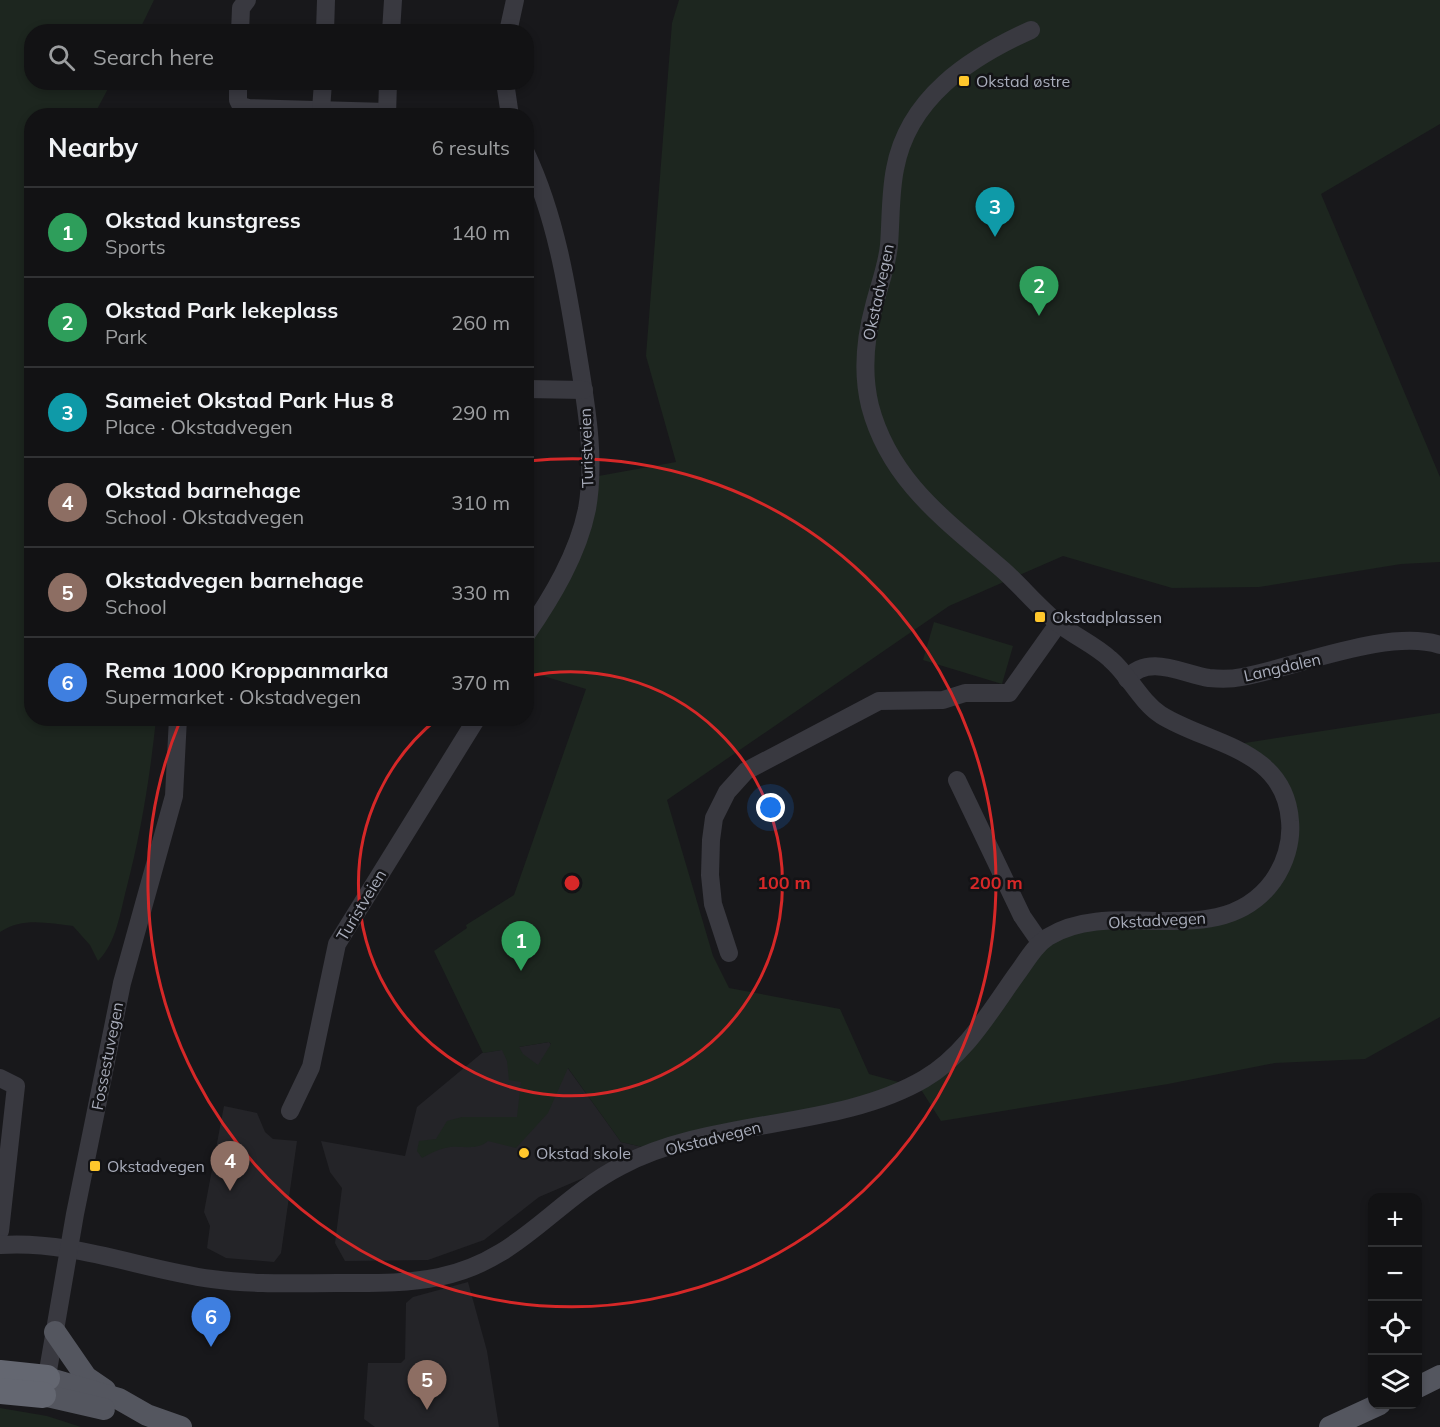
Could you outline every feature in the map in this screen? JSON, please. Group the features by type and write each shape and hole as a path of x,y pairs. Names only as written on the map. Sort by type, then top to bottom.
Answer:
{"highway":[{"path":"0,1373 45,1387"},
{"path":"0,1391 45,1387"}],"main road":[{"path":"55,1332 86,1377 147,1415 181,1427"},
{"path":"1422,1385 1440,1376"},
{"path":"45,1387 119,1399"},
{"path":"45,1387 117,1413 147,1415"},
{"path":"1330,1427 1369,1409"}],"street":[{"path":"240,24 241,8 247,0"},
{"path":"325,24 326,0"},
{"path":"392,24 393,0"},
{"path":"510,24 515,0"},
{"name":"Okstadvegen","path":"0,1245 20,1244 94,1251 212,1279 282,1284 384,1285 440,1277 469,1269 508,1250 567,1200 623,1164 716,1135 807,1117 865,1102 921,1081 949,1062 975,1033 1040,942 1069,926 1130,920 1191,921 1222,916 1247,907 1269,887 1282,866 1290,836 1287,800 1276,781 1257,761 1236,747 1160,714 1110,658 1058,624 926,502 902,475 883,445 869,401 865,372 867,338 888,260 894,172 911,124 925,102 958,72 980,56 1031,30"},
{"path":"238,90 238,100 243,108"},
{"path":"321,108 322,90"},
{"path":"387,108 388,90"},
{"path":"506,90 509,108"},
{"name":"Turistveien","path":"534,172 549,207 567,289 584,390 591,470 587,509 573,551 546,606 534,623"},
{"name":"Turistveien","path":"534,389 584,390"},
{"path":"729,953 713,904 710,875 711,840 714,818 727,792 746,771 879,701 943,700 965,693 1009,693 1058,624"},
{"name":"Langdalen","path":"1127,679 1142,668 1155,665 1210,678 1234,678 1276,671 1382,642 1408,640 1440,645"},
{"name":"Fossestuvegen","path":"45,1387 69,1250 122,983 174,796 178,726"},
{"name":"Turistveien","path":"290,1111 311,1067 337,944 472,726"},
{"path":"957,780 1023,916 1040,942"},
{"path":"0,1078 16,1086 0,1231"}],"shaded area":[{"path":"0,0 154,0 142,24 24,24 24,90 107,90 98,108 24,108 24,726 155,726 136,847 119,918 104,954 98,961 90,945 73,926 26,923 17,924 0,932"},
{"path":"679,0 1440,0 1440,124 1321,194 1440,477 1440,562 1401,564 1259,587 1172,588 1063,556 949,606 667,800 713,956 729,988 840,1009 869,1074 920,1088 651,1149 621,1142 568,1068 548,1113 516,1148 488,1141 473,1147 445,1148 422,1158 417,1151 419,1141 436,1139 447,1121 462,1117 517,1117 521,1082 509,1080 507,1061 502,1050 483,1053 434,951 467,928 466,925 514,895 586,689 534,673 534,614 551,586 593,477 676,462 646,356 672,23","holes":["549,1042 551,1044 538,1065 523,1054 519,1047"]},
{"path":"934,622 1013,646 1002,684 923,660"},
{"path":"1440,713 1440,1017 1365,1059 1275,1063 1168,1084 941,1121 920,1088 1034,944 1084,926 1243,913 1292,838 1282,797 1238,744"},
{"name":"Okstad skole","path":"549,1042 621,1142 651,1149 539,1197 484,1240 428,1260 345,1261 335,1243 342,1188 330,1172 321,1141 405,1156 417,1107 482,1053"},
{"path":"224,1106 257,1113 265,1132 273,1139 297,1141 281,1253 274,1262 226,1258 207,1248 210,1226 204,1212"},
{"path":"468,1282 487,1351 499,1427 375,1427 364,1419 368,1363 401,1363 405,1359 406,1303 413,1297"},
{"path":"0,1408 47,1416 81,1427 0,1427"}],"place":[{"name":"Okstad østre","path":"964,81"},
{"name":"Sameiet Okstad Park Hus 8","path":"995,237"},
{"name":"Okstad Park lekeplass","path":"1039,316"},
{"name":"Okstadplassen","path":"1040,617"},
{"name":"Okstad kunstgress","path":"521,971"},
{"name":"Okstad skole","path":"524,1153"},
{"name":"Okstadvegen","path":"95,1166"},
{"name":"Okstad barnehage","path":"230,1191"},
{"name":"Rema 1000 Kroppanmarka","path":"211,1347"},
{"name":"Okstadvegen barnehage","path":"427,1410"}]}
